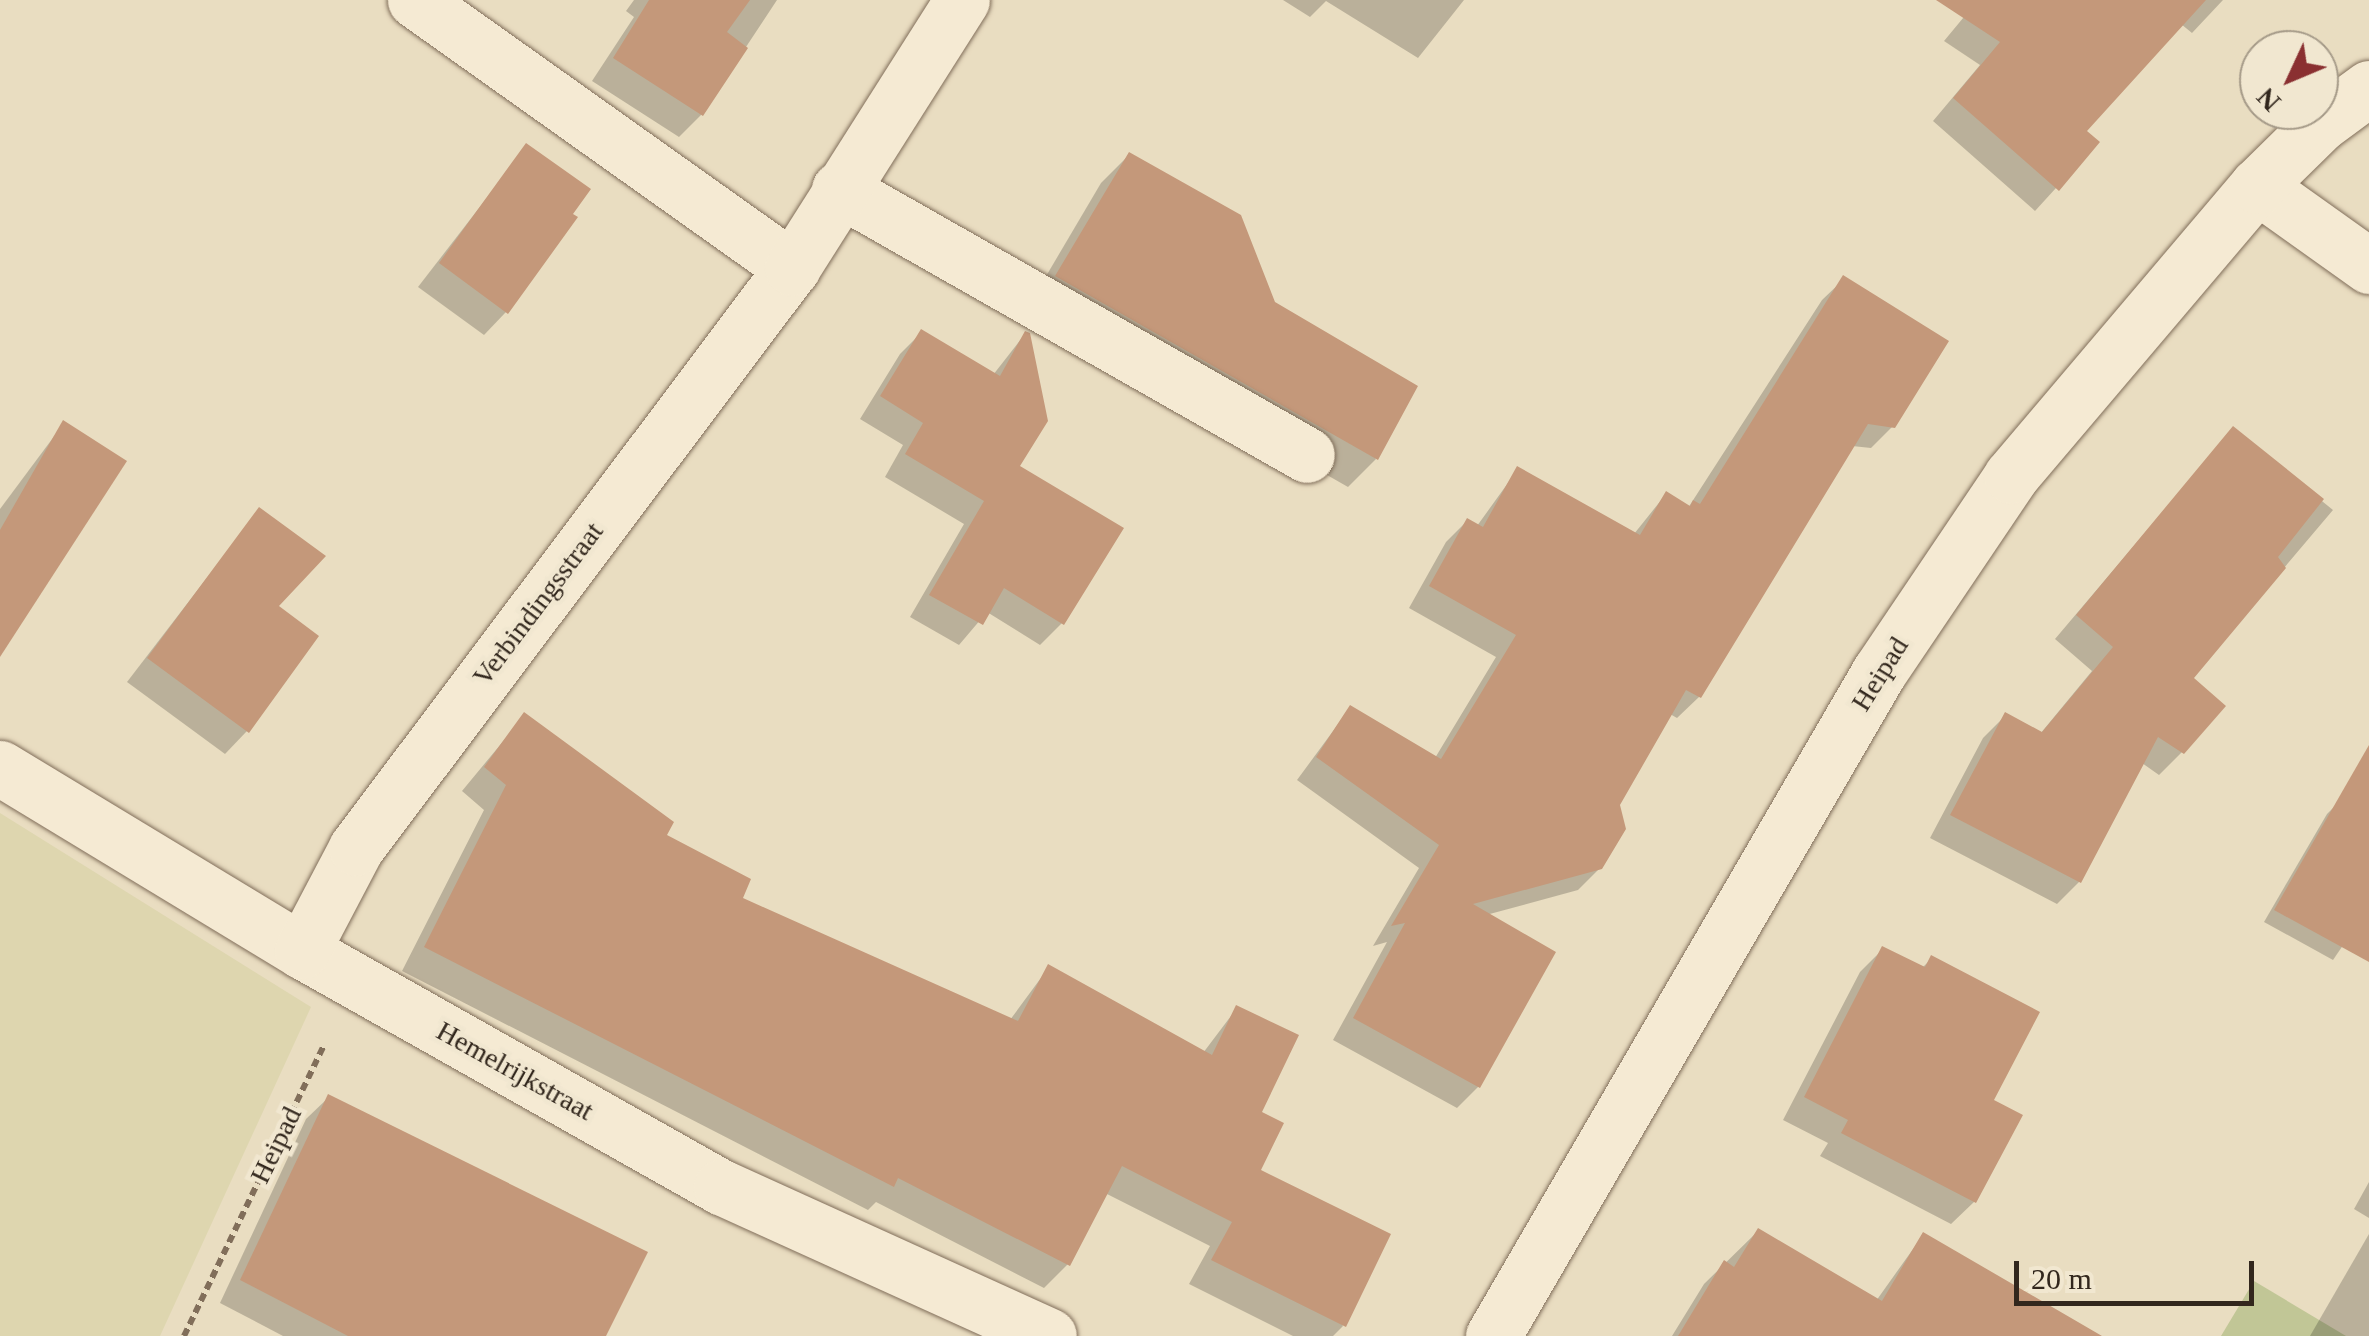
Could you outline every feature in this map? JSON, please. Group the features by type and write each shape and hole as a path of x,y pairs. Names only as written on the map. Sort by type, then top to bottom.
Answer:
{"street":[{"path":"415,0 792,268"},
{"name":"Verbindingsstraat","path":"302,950 356,848 792,268 962,0"},
{"name":"Heipad","path":"1493,1336 1879,672 2011,476 2258,186 2320,124 2369,88"},
{"path":"2258,186 2369,266"},
{"path":"840,188 1307,456"},
{"name":"Hemelrijkstraat","path":"0,768 302,950 721,1187 1049,1336"}],"path":[{"name":"Heipad","path":"184,1336 330,1032 302,950"}],"shaded area":[{"path":"0,813 311,1007 160,1336 0,1336"}],"green space":[{"path":"2254,1281 2346,1336 2221,1336"}],"building":[{"path":"649,0 750,0 727,32 748,48 703,116 613,58"},
{"path":"1936,0 2206,0 2087,131 2100,142 2059,191 1953,98 2000,42"},
{"path":"526,143 591,189 573,214 578,217 508,314 439,263"},
{"path":"1129,152 1241,215 1275,302 1418,386 1378,460 1055,276"},
{"path":"1843,275 1949,341 1895,428 1868,424 1701,698 1686,690 1620,805 1626,829 1602,869 1473,904 1556,952 1480,1088 1353,1018 1405,923 1391,926 1439,845 1316,757 1350,705 1441,759 1516,635 1429,586 1467,518 1483,527 1517,466 1640,535 1666,491 1690,506 1693,500 1700,504"},
{"path":"921,329 1000,376 1025,331 1030,333 1048,421 1020,466 1124,528 1064,625 1004,588 983,625 929,595 984,501 905,454 923,423 880,396"},
{"path":"63,420 127,461 0,657 0,530"},
{"path":"2233,426 2324,499 2278,557 2286,568 2194,678 2226,706 2184,754 2158,737 2081,883 1950,815 2005,712 2042,732 2113,647 2076,615"},
{"path":"259,507 326,556 279,606 319,636 249,733 147,658"},
{"path":"524,712 674,822 667,835 751,879 743,898 1018,1021 1048,964 1212,1055 1236,1005 1299,1035 1262,1112 1284,1123 1261,1170 1391,1234 1346,1327 1211,1260 1232,1222 1122,1166 1070,1266 898,1178 894,1187 424,947 506,785 484,767"},
{"path":"2369,745 2369,962 2274,910"},
{"path":"1882,946 1925,967 1931,955 2040,1012 1994,1100 2023,1115 1976,1203 1841,1133 1848,1120 1804,1097"},
{"path":"328,1094 648,1252 606,1336 348,1336 240,1280"},
{"path":"1758,1228 1882,1301 1923,1232 2102,1336 1678,1336 1724,1260 1734,1267"}]}
